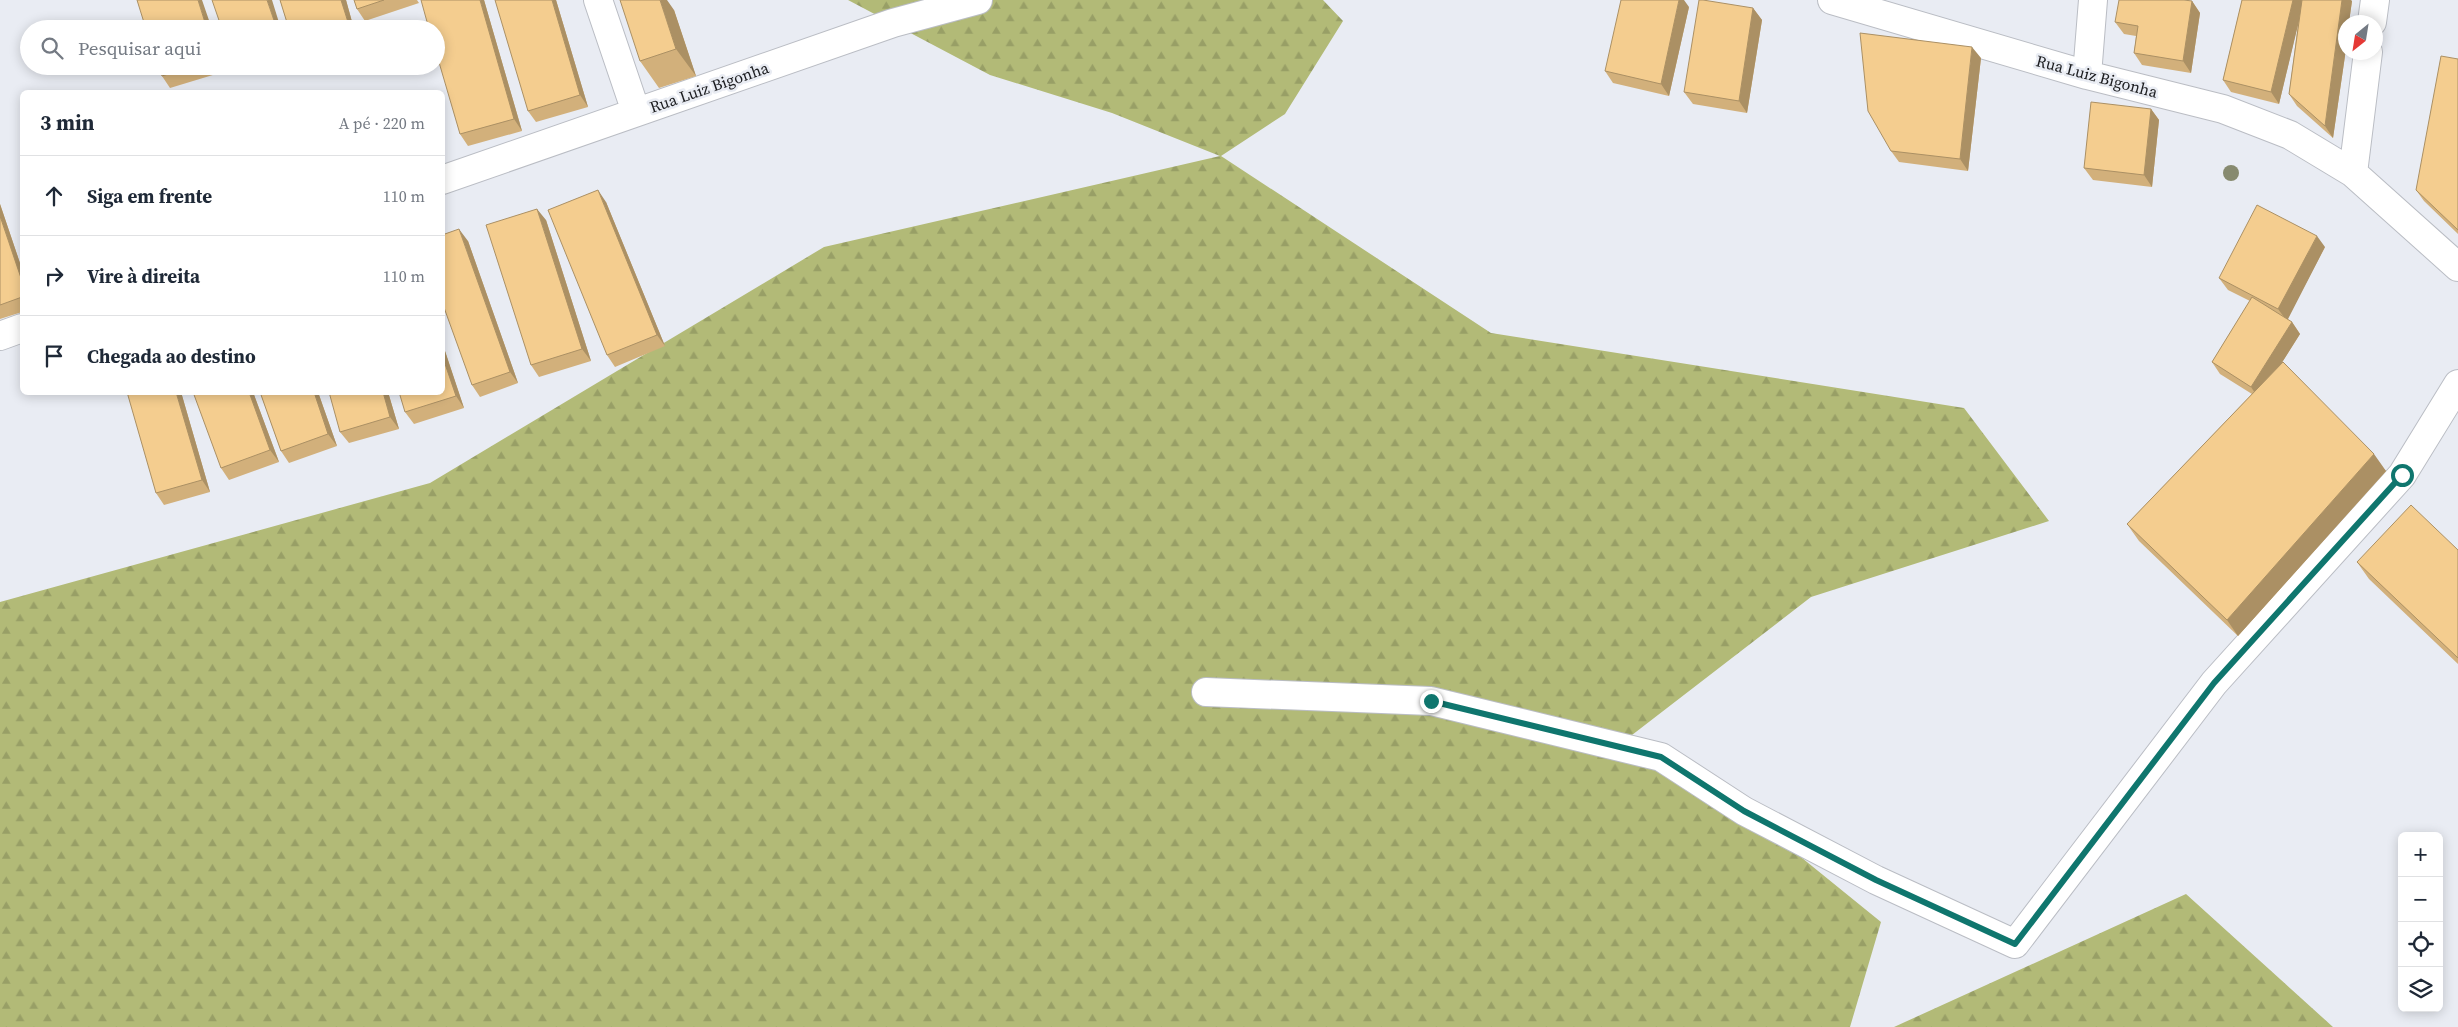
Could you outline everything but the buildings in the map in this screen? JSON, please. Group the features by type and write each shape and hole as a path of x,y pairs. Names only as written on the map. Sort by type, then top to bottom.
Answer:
{"street":[{"path":"598,0 636,112"},
{"name":"Rua Luiz Bigonha","path":"445,179 893,23 978,0"},
{"name":"Rua Luiz Bigonha","path":"1832,0 2087,75 2223,110 2290,135 2353,173 2458,267"},
{"path":"2087,75 2093,0"},
{"path":"2373,15 2374,0"},
{"path":"2353,173 2367,60"},
{"path":"0,336 20,329"},
{"path":"1206,692 1431,701 1661,757 1744,811 1876,880 2015,944 2214,683 2402,475 2458,384"}],"green space":[{"path":"848,0 1323,0 1343,21 1285,114 1221,156 1491,333 1964,408 2049,521 1811,597 1632,735 1661,757 1744,811 1881,922 1850,1027 0,1027 0,602 430,483 824,247 1220,156 1112,113 990,75"},
{"path":"2186,894 2333,1027 1894,1027"}],"route":[{"path":"1431,701 1661,757 1744,811 1876,880 2015,944 2214,683 2402,475"}]}
